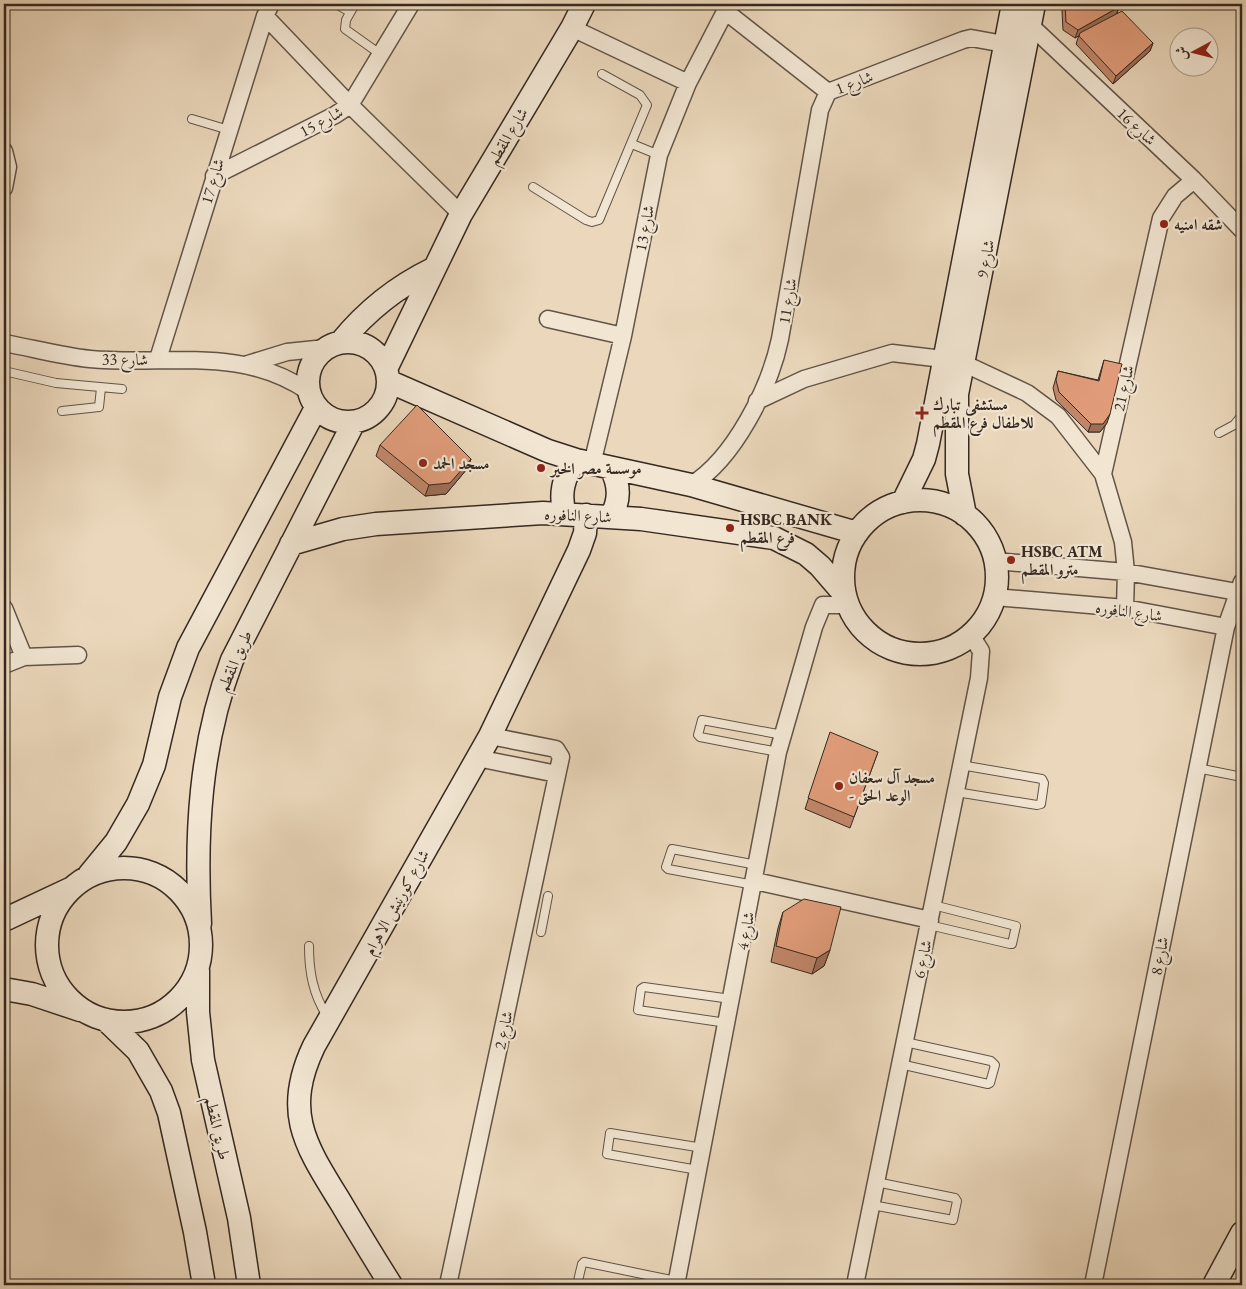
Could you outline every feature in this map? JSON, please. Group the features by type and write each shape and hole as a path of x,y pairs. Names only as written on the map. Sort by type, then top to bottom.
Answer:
{"main road":[{"name":"شارع المقطم","path":"387,375 433,269 461,214 572,28 584,4"},
{"name":"شارع 9","path":"903,502 924,459 934,415 943,358 1013,4"},
{"name":"شارع 9","path":"965,515 957,474 956,419 958,394 1032,14"},
{"path":"387,375 382,404 370,416 346,423 330,418 312,400 307,384 310,367 367,313 382,300 433,269"},
{"path":"333,345 357,342 372,350 387,375 548,451 593,464 691,485 857,533"},
{"path":"4,920 71,888 89,875 116,842 138,804 154,764 170,697 188,648 312,400"},
{"name":"طريق المقطم","path":"200,924 197,849 199,812 207,747 217,698 232,660 354,422"},
{"path":"576,515 562,486 570,468 593,464"},
{"path":"593,464 619,488 619,498 611,517"},
{"path":"929,500 942,503 965,515 981,530 992,550 995,561 997,579 994,597 985,618 971,635 959,644 938,652 916,654 902,652 875,640 855,618 847,600 845,563 850,544 857,533 882,510 903,502 929,500"},
{"name":"شارع النافوره","path":"291,544 343,529 376,524 543,512 611,517 774,538 806,554 820,566 847,600"},
{"name":"شارع كورنيش الاهرام","path":"391,1285 317,1165 303,1133 299,1097 301,1080 306,1062 329,1020 490,736 579,550 585,533 576,515"},
{"path":"4,989 32,994 107,1021 130,1023 152,1018 172,1006 188,990 198,969 202,946 200,924 185,897 174,886 155,874 134,868 111,868 89,875"},
{"path":"71,888 58,904 50,922 47,942 48,956 56,982 68,998 83,1011"},
{"name":"طريق المقطم","path":"198,969 198,1012 203,1060 239,1218 250,1285"},
{"path":"107,1021 138,1051 161,1091 169,1113 191,1213 204,1285"},
{"path":"1214,1285 1242,1234"}],"street":[{"name":"شارع 15","path":"214,176 335,115 350,105 411,4"},
{"name":"شارع 1","path":"727,7 828,92 963,40 971,38 1004,44"},
{"name":"شارع 13","path":"593,464 623,336 659,155 688,82 727,7"},
{"path":"268,10 350,105 461,214"},
{"name":"شارع 17","path":"158,359 214,176 268,10"},
{"name":"شارع 16","path":"1032,14 1242,230"},
{"path":"572,28 688,82"},
{"name":"شارع 11","path":"691,485 717,465 769,378 777,355 820,110 828,92"},
{"path":"4,151 8,167 4,188"},
{"name":"شارع 21","path":"1103,474 1161,218 1175,196 1194,180"},
{"path":"548,319 623,336"},
{"name":"شارع 33","path":"4,343 89,359 158,359 248,364 283,376 312,400"},
{"name":"شارع 33","path":"248,364 287,352 333,345"},
{"path":"757,401 804,379 892,353 943,358"},
{"path":"965,364 1027,393 1058,416 1103,474 1120,527 1126,572 1125,608"},
{"path":"995,561 1126,572 1240,587 1226,627"},
{"name":"شارع النافوره","path":"994,597 1125,608 1226,627"},
{"name":"شارع 4","path":"676,1283 756,877 778,752 814,627 823,605 847,600"},
{"path":"4,608 24,657"},
{"name":"شارع 8","path":"1093,1285 1226,627"},
{"name":"شارع 6","path":"855,1285 981,663 978,644 971,635"},
{"path":"4,665 24,657 78,656"},
{"name":"شارع 2","path":"448,1285 537,911 561,757 556,749 490,736"},
{"path":"477,758 557,774"},
{"path":"756,877 930,916"}],"lane":[{"path":"336,4 350,12"},
{"path":"355,4 346,20 345,29 380,54"},
{"path":"533,187 586,220 592,222 599,220 646,111 645,99 602,74"},
{"path":"192,119 229,130"},
{"path":"632,144 659,155"},
{"path":"4,371 56,384 122,389"},
{"path":"62,411 99,407 101,388"},
{"path":"1219,433 1234,425 1242,416"},
{"path":"778,752 700,737 700,722 702,720 783,735"},
{"path":"956,792 1037,806 1041,804 1044,783 1042,779 961,765"},
{"path":"1197,768 1242,777"},
{"path":"672,849 756,877 668,869 666,867 672,849"},
{"path":"541,932 537,911 548,896"},
{"path":"930,916 1016,926 1012,944 1010,944 930,916"},
{"path":"309,946 312,984 318,1002 329,1020"},
{"path":"727,1023 640,1010 638,1008 641,989 644,987 732,999"},
{"path":"900,1064 987,1084 990,1083 995,1065 991,1062 905,1042"},
{"path":"698,1170 607,1154 610,1133 702,1148"},
{"path":"872,1205 953,1220 957,1201 955,1198 876,1182"},
{"path":"577,1285 584,1262 676,1283"}],"building":[{"path":"1065,4 1120,4 1119,7 1078,30 1066,22"},
{"path":"1122,11 1153,43 1116,76 1079,36 1080,33"},
{"path":"1104,360 1122,364 1110,414 1103,424 1091,424 1059,392 1056,380 1058,371 1099,381"},
{"name":"مسجد الحمد","path":"417,405 471,459 450,483 429,485 380,445"},
{"name":"مسجد آل سعفان - الوعد الحق","path":"830,732 878,752 854,817 808,798"},
{"path":"804,899 841,907 830,950 817,958 776,946 783,912"}],"place":[{"name":"شقه امنيه","path":"1164,224"},
{"name":"مستشفى تبارك للاطفال فرع المقطم","path":"922,413"},
{"name":"مسجد الحمد","path":"423,463"},
{"name":"موسسة مصر الخير","path":"541,468"},
{"name":"HSBC BANK فرع المقطم","path":"730,528"},
{"name":"HSBC ATM مترو المقطم","path":"1011,560"},
{"name":"مسجد آل سعفان - الوعد الحق","path":"839,786"}]}
